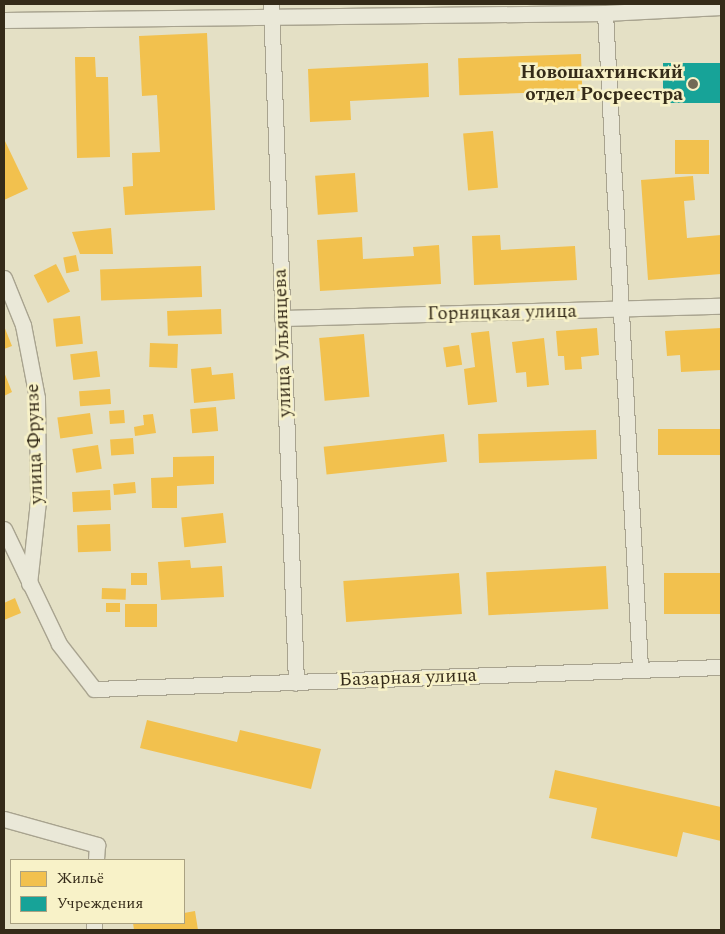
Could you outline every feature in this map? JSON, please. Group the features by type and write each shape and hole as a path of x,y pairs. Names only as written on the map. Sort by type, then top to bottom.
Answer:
{"street":[{"path":"4,20 271,10 605,13 721,8"},
{"name":"улица Ульянцева","path":"271,10 296,683"},
{"path":"605,13 640,668"},
{"name":"улица Фрунзе","path":"4,278 23,325 37,398 38,501 29,585"},
{"name":"Горняцкая улица","path":"282,318 721,306"},
{"path":"4,529 29,585"},
{"name":"Базарная улица","path":"29,585 59,644 94,688 296,683 721,666"},
{"path":"4,819 97,845 96,859"}],"building: Жильё":[{"path":"207,33 215,210 125,215 123,187 133,186 132,153 160,152 157,95 142,96 139,36"},
{"path":"581,54 582,91 459,95 458,58"},
{"path":"75,57 95,57 96,77 108,77 110,157 77,158"},
{"path":"428,63 429,97 350,101 351,120 310,122 308,69"},
{"path":"493,131 498,188 468,190 463,134"},
{"path":"4,139 28,189 4,200"},
{"path":"675,140 709,140 709,174 675,174"},
{"path":"355,173 358,212 318,215 315,176"},
{"path":"693,176 695,200 684,201 687,238 721,235 721,274 648,280 641,180"},
{"path":"111,228 113,254 80,254 72,232"},
{"path":"500,235 501,250 575,246 577,280 474,285 472,236"},
{"path":"362,237 363,259 414,256 413,247 439,245 441,284 320,291 317,240"},
{"path":"76,255 79,271 66,273 63,257"},
{"path":"56,264 70,292 48,303 34,275"},
{"path":"201,266 202,297 101,301 100,270"},
{"path":"221,309 222,334 168,336 167,311"},
{"path":"80,316 83,344 56,347 53,319"},
{"path":"4,326 12,346 4,349"},
{"path":"597,328 599,355 581,357 582,369 565,370 564,356 558,356 556,331"},
{"path":"721,328 721,370 681,372 680,355 667,356 665,331"},
{"path":"489,331 497,402 468,405 464,369 475,367 471,333"},
{"path":"364,334 369,397 325,401 319,338"},
{"path":"544,338 549,385 527,387 526,372 516,373 512,342"},
{"path":"150,343 178,344 177,368 149,367"},
{"path":"459,345 462,365 446,367 443,348"},
{"path":"97,351 100,377 73,380 70,354"},
{"path":"211,367 212,375 233,373 235,399 194,403 191,369"},
{"path":"4,372 12,392 4,396"},
{"path":"110,389 111,404 80,406 79,391"},
{"path":"216,407 218,431 192,433 190,409"},
{"path":"124,410 125,423 110,424 109,411"},
{"path":"90,413 93,434 60,438 57,418"},
{"path":"153,414 156,433 135,436 134,427 144,425 143,415"},
{"path":"658,429 721,429 721,455 658,455"},
{"path":"596,430 597,459 479,463 478,434"},
{"path":"444,434 447,462 327,474 324,447"},
{"path":"133,438 134,454 111,456 110,440"},
{"path":"98,445 102,469 76,473 72,449"},
{"path":"214,456 214,484 177,486 177,508 152,508 151,478 173,477 173,457"},
{"path":"135,482 136,493 114,495 113,484"},
{"path":"110,490 111,510 73,512 72,492"},
{"path":"223,513 226,543 184,547 181,517"},
{"path":"110,524 111,551 78,552 77,525"},
{"path":"190,560 191,568 222,566 224,597 161,600 158,562"},
{"path":"606,566 608,609 488,615 486,572"},
{"path":"131,573 147,573 147,585 131,585"},
{"path":"459,573 462,614 346,622 343,581"},
{"path":"664,573 721,573 721,614 664,614"},
{"path":"102,588 126,589 126,600 102,599"},
{"path":"15,598 21,613 4,620 4,603"},
{"path":"106,603 120,603 120,612 106,612"},
{"path":"125,604 157,604 157,627 125,627"},
{"path":"147,720 237,742 240,730 321,749 311,789 140,748"},
{"path":"555,770 721,807 721,841 683,832 677,857 591,838 597,808 549,798"},
{"path":"195,911 198,930 134,930 133,924 185,924 185,913"}],"building: Учреждения":[{"name":"Новошахтинский отдел Росреестра","path":"663,63 721,63 721,103 663,103"}],"place":[{"name":"Новошахтинский отдел Росреестра","path":"693,84"}]}
